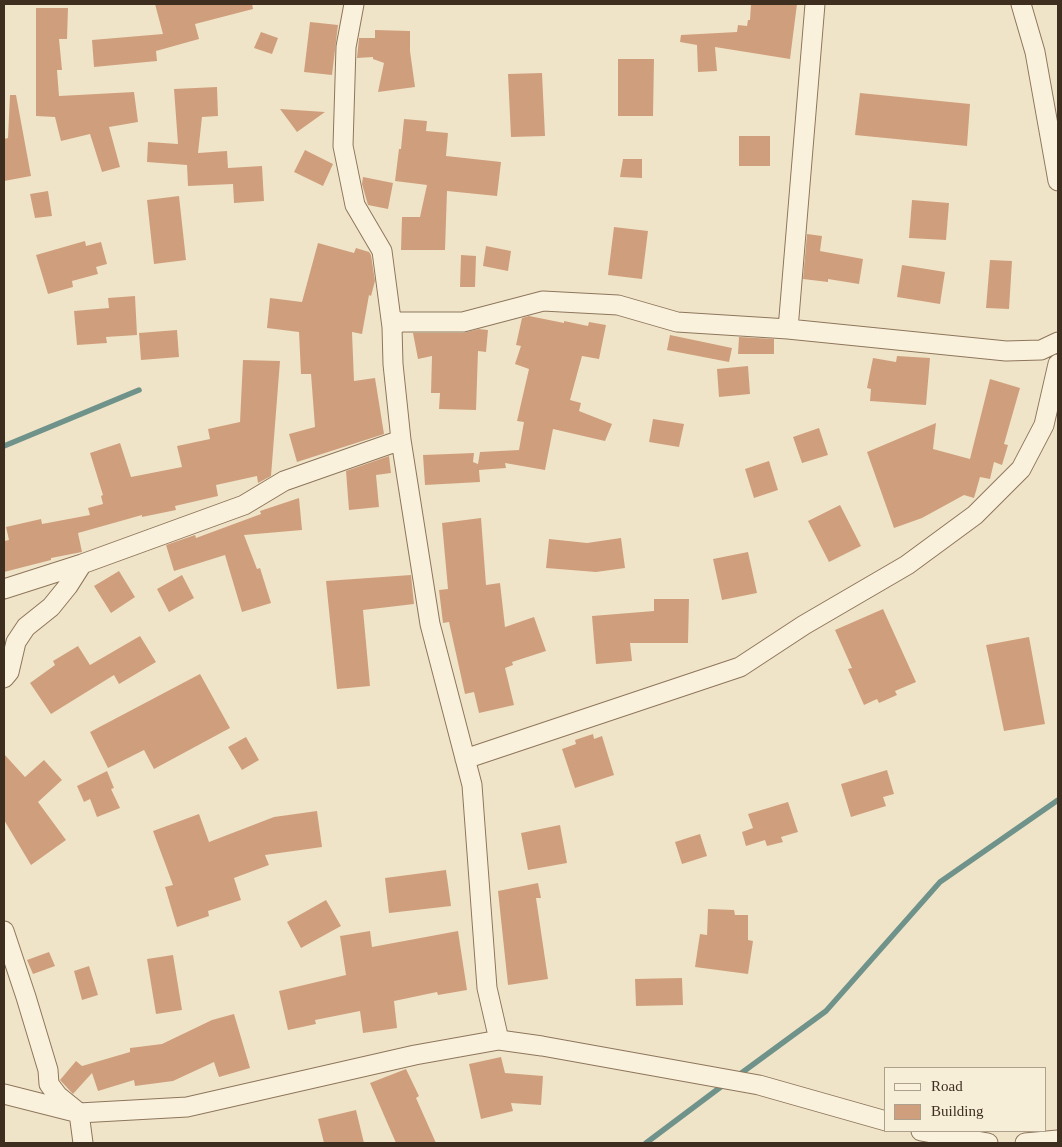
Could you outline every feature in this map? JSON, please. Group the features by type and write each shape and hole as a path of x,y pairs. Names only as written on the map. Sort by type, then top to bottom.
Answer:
{"street":[{"path":"354,4 346,47 343,146 355,205 382,251 392,327 393,364 402,440 430,624 472,785 488,988 499,1040"},
{"path":"788,329 815,4"},
{"path":"1021,4 1051,97 1058,180"},
{"path":"392,327 400,322 463,322 543,301 618,305 678,322 788,329 1006,351 1041,350 1058,342"},
{"path":"465,759 740,667 804,625 907,564 975,515 1021,469 1044,425 1058,364"},
{"path":"4,589 82,564 244,505 284,481 316,468 402,440"},
{"path":"4,678 9,672 16,642 26,627 51,607 68,586 82,564"},
{"path":"4,931 48,1070 49,1084 58,1096 79,1113 83,1143"},
{"path":"4,1094 79,1113 187,1107 415,1056 499,1040 542,1046 759,1086 884,1120"},
{"path":"927,1132 988,1143"},
{"path":"1025,1143 1058,1140"}],"building":[{"path":"155,4 252,4 253,9 195,24 199,39 156,51 157,61 94,67 92,40 163,34"},
{"path":"751,4 797,4 790,59 715,47 717,71 698,72 697,45 680,42 681,35 737,32 738,25 747,26 748,20 750,20"},
{"path":"36,8 68,8 67,39 59,39 62,70 57,70 59,96 134,92 138,122 109,127 120,167 102,172 90,134 61,141 55,117 36,116"},
{"path":"310,22 338,25 332,75 304,72"},
{"path":"375,30 410,31 410,51 415,87 378,92 384,63 373,59 373,57 357,58 359,38 375,38"},
{"path":"261,32 278,38 272,54 254,48"},
{"path":"618,59 654,59 653,116 618,116"},
{"path":"542,73 545,136 511,137 508,74"},
{"path":"217,87 218,116 202,117 198,153 227,151 228,168 262,166 264,201 234,203 233,184 188,186 187,165 147,162 148,142 178,144 174,89"},
{"path":"860,93 970,104 967,146 855,135"},
{"path":"10,95 16,95 31,176 4,181 4,139 8,138"},
{"path":"280,109 325,112 297,132"},
{"path":"404,119 427,121 426,131 448,133 446,156 501,162 497,196 447,191 445,250 401,250 402,217 420,217 427,185 395,181"},
{"path":"739,136 770,136 770,166 739,166"},
{"path":"305,150 333,164 323,186 294,172"},
{"path":"623,159 642,159 642,178 620,177"},
{"path":"363,177 393,183 388,209 368,205 362,184"},
{"path":"48,191 52,216 35,218 30,194"},
{"path":"179,196 186,260 154,264 147,200"},
{"path":"912,200 949,203 946,240 909,238"},
{"path":"614,227 648,231 642,279 608,275"},
{"path":"807,234 822,236 820,251 863,259 859,284 828,279 828,282 803,279"},
{"path":"85,241 86,246 101,242 107,264 96,267 98,274 72,281 73,287 48,294 36,255"},
{"path":"318,243 354,253 356,248 369,252 371,255 375,281 371,296 369,295 362,334 352,332 354,381 375,378 384,434 297,462 289,434 315,427 311,374 301,374 299,332 267,328 270,298 302,302"},
{"path":"486,246 511,251 508,271 483,266"},
{"path":"461,255 476,256 475,287 460,287"},
{"path":"990,260 1012,261 1009,309 986,308"},
{"path":"902,265 945,272 940,304 897,297"},
{"path":"135,296 137,335 106,337 107,343 77,345 74,311 109,308 108,298"},
{"path":"529,316 588,326 589,322 606,325 599,359 582,356 570,400 581,403 579,411 612,424 605,441 553,429 545,470 505,463 506,468 479,470 480,482 425,485 423,455 474,453 473,462 478,464 480,452 519,450 524,422 517,421 529,369 515,364 521,346 516,345 522,318"},
{"path":"479,329 488,330 486,352 478,351 476,410 439,409 440,393 431,393 432,356 418,359 413,333 463,333"},
{"path":"177,330 179,357 141,360 139,333"},
{"path":"670,335 732,348 729,362 667,350"},
{"path":"739,337 774,339 774,354 738,354"},
{"path":"897,356 930,358 926,405 870,401 871,389 867,388 873,358 896,362"},
{"path":"243,360 280,361 271,476 258,483 257,476 216,485 218,496 175,506 176,510 142,517 142,515 78,533 82,552 51,558 51,560 4,572 4,541 9,540 6,527 41,519 42,524 90,515 88,508 103,504 101,496 103,495 90,453 120,443 131,477 182,467 177,446 210,439 208,429 240,422"},
{"path":"748,366 750,394 719,397 717,369"},
{"path":"990,379 1020,388 1004,444 1008,445 1002,465 994,462 990,479 980,477 974,498 964,495 922,518 894,528 867,452 936,423 933,449 970,459"},
{"path":"653,419 684,424 679,447 649,442"},
{"path":"819,428 828,455 802,463 793,437"},
{"path":"389,456 391,473 376,475 379,507 349,510 346,471"},
{"path":"769,461 778,490 754,498 745,469"},
{"path":"299,498 302,530 244,535 257,569 260,568 271,603 242,612 225,555 174,571 166,545 195,535 196,538 261,514 260,511"},
{"path":"840,505 861,546 829,562 808,521"},
{"path":"481,518 486,585 500,583 505,627 534,617 546,651 512,662 513,665 505,668 514,705 479,713 474,692 465,694 449,622 443,623 439,590 448,589 442,523"},
{"path":"621,538 625,568 596,572 546,568 549,539 587,543"},
{"path":"748,552 757,593 722,600 713,559"},
{"path":"119,571 135,597 111,613 94,586"},
{"path":"182,575 194,598 169,612 157,589"},
{"path":"411,575 414,604 363,610 370,686 337,689 326,581"},
{"path":"654,599 689,599 688,643 630,643 632,661 596,664 592,616 654,611"},
{"path":"883,609 916,682 895,691 897,695 879,703 877,699 864,705 848,669 852,668 835,630"},
{"path":"140,636 156,662 119,684 114,675 51,714 30,683 55,665 53,661 78,646 90,665"},
{"path":"1029,637 1045,724 1004,731 986,645"},
{"path":"200,674 230,728 154,769 144,750 108,768 90,732"},
{"path":"593,734 594,739 602,736 614,775 575,788 562,749 576,744 575,740"},
{"path":"246,737 259,760 242,770 228,747"},
{"path":"4,754 25,777 44,760 62,780 38,802 66,840 31,865 4,820"},
{"path":"887,770 894,794 883,797 886,806 851,817 841,784"},
{"path":"107,771 114,788 111,789 120,808 97,817 90,799 84,802 77,786"},
{"path":"788,802 798,832 781,837 783,842 767,846 765,840 746,846 742,832 753,828 748,814"},
{"path":"317,811 322,847 265,855 269,865 234,878 241,900 208,911 209,916 177,927 165,887 173,885 153,831 199,814 209,842 274,817"},
{"path":"560,825 567,863 528,870 521,833"},
{"path":"700,834 707,856 682,864 675,842"},
{"path":"446,870 451,906 389,913 385,878"},
{"path":"538,883 541,898 536,898 548,979 508,985 498,891"},
{"path":"326,900 341,926 301,948 287,922"},
{"path":"708,909 734,910 735,915 748,915 748,940 753,941 748,974 695,967 700,934 707,935"},
{"path":"370,931 372,947 458,931 467,990 438,995 437,992 394,1001 397,1028 363,1033 360,1011 315,1020 316,1024 288,1030 279,991 346,975 340,936"},
{"path":"49,952 55,966 33,974 27,960"},
{"path":"173,955 182,1010 156,1014 147,959"},
{"path":"89,966 98,995 82,1000 74,971"},
{"path":"682,978 683,1005 636,1006 635,979"},
{"path":"234,1014 250,1068 219,1077 214,1062 173,1081 135,1086 134,1080 98,1091 92,1073 73,1094 60,1080 76,1061 82,1066 130,1052 130,1048 162,1044 212,1020"},
{"path":"501,1057 505,1073 543,1076 541,1105 511,1103 513,1111 481,1119 469,1064"},
{"path":"406,1069 419,1096 416,1098 436,1143 396,1143 370,1083"},
{"path":"356,1110 364,1143 324,1143 318,1119"}],"waterway":[{"path":"4,446 139,390"},
{"path":"736,1077 826,1011 940,882 1058,800"},
{"path":"646,1143 726,1083"}]}
